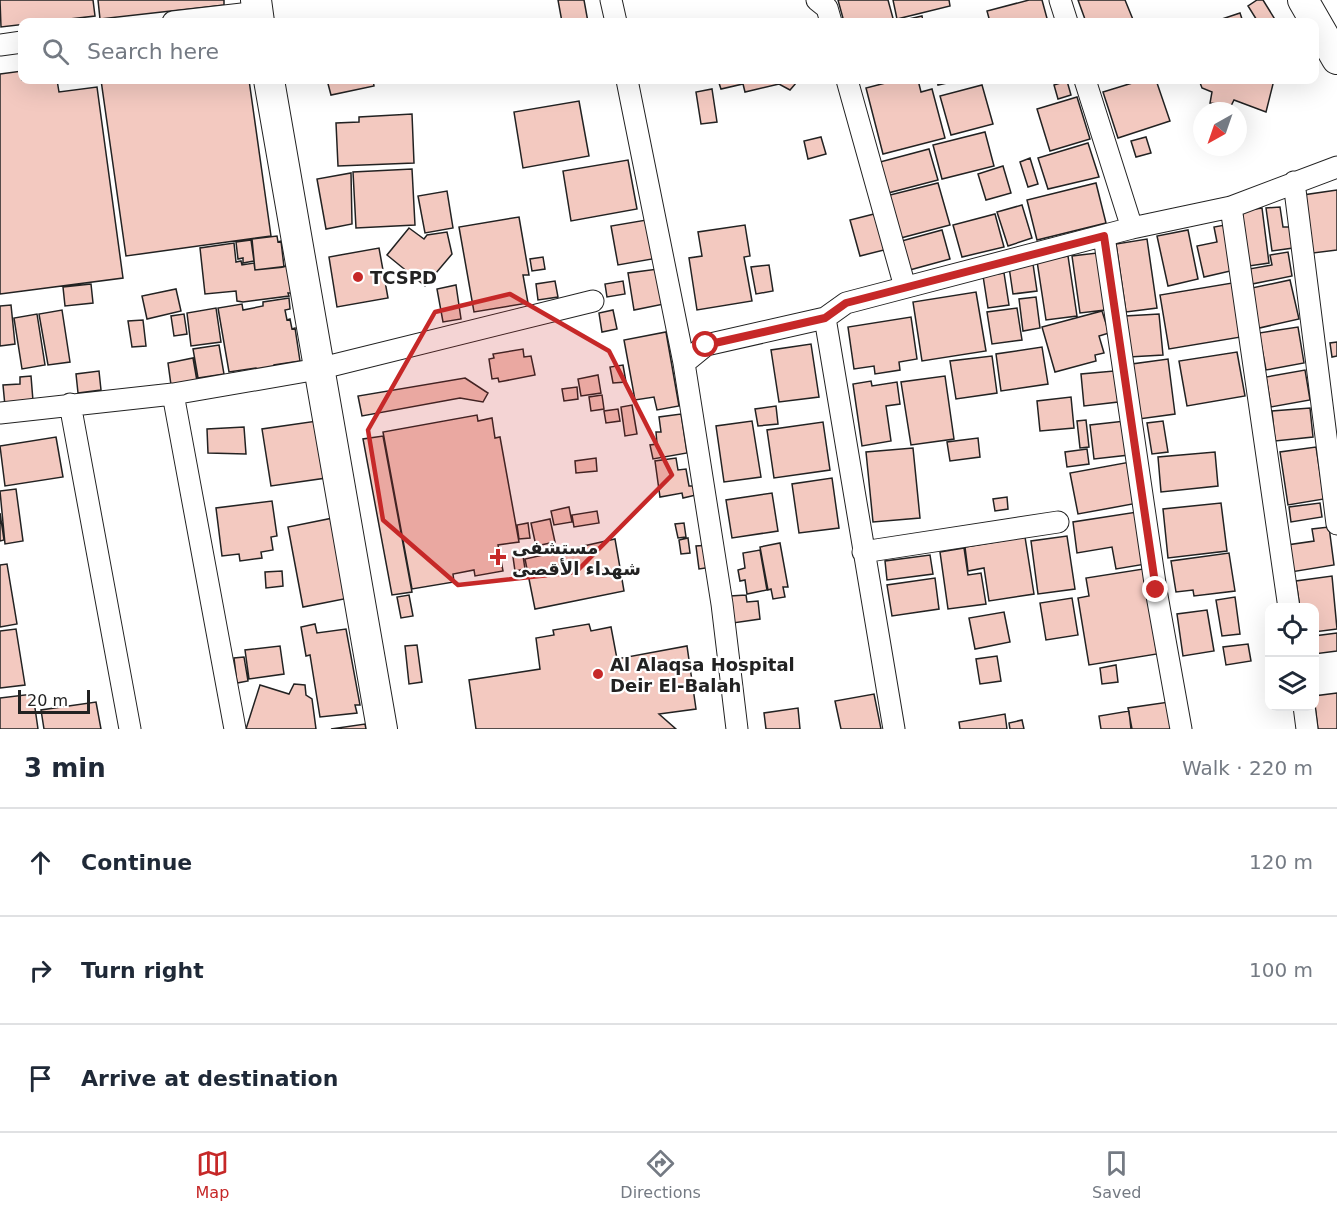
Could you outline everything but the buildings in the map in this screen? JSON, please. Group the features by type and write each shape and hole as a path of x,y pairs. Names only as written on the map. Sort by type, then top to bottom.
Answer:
{"street":[{"path":"611,0 615,18"},
{"path":"818,0 826,8 830,18"},
{"path":"1060,0 1066,18"},
{"path":"1303,0 1313,18"},
{"path":"204,18 258,11"},
{"path":"1319,28 1337,59"},
{"path":"0,45 18,43"},
{"path":"270,84 382,729"},
{"path":"628,84 684,363 722,604 737,729"},
{"path":"848,84 906,287"},
{"path":"1086,84 1132,228"},
{"path":"684,363 706,345 825,318 846,303 906,287 1132,228 1231,207 1337,167"},
{"path":"1294,182 1337,524"},
{"path":"1231,207 1288,603"},
{"path":"1104,236 1156,590 1182,729"},
{"path":"0,413 173,394 318,369 593,301"},
{"path":"825,318 894,729"},
{"path":"173,394 235,729"},
{"path":"70,404 130,729"},
{"path":"863,552 1058,522"},
{"path":"1305,711 1307,729"}],"highlighted area":[{"path":"510,294 609,351 672,475 576,572 458,585 383,520 368,430 435,312"}],"place":[{"name":"TCSPD","path":"358,277"},
{"name":"مستشفى شهداء الأقصى","path":"498,557"},
{"name":"Al Alaqsa Hospital Deir El-Balah","path":"598,674"}],"route":[{"path":"706,345 825,318 846,303 1104,236 1156,590"}]}
